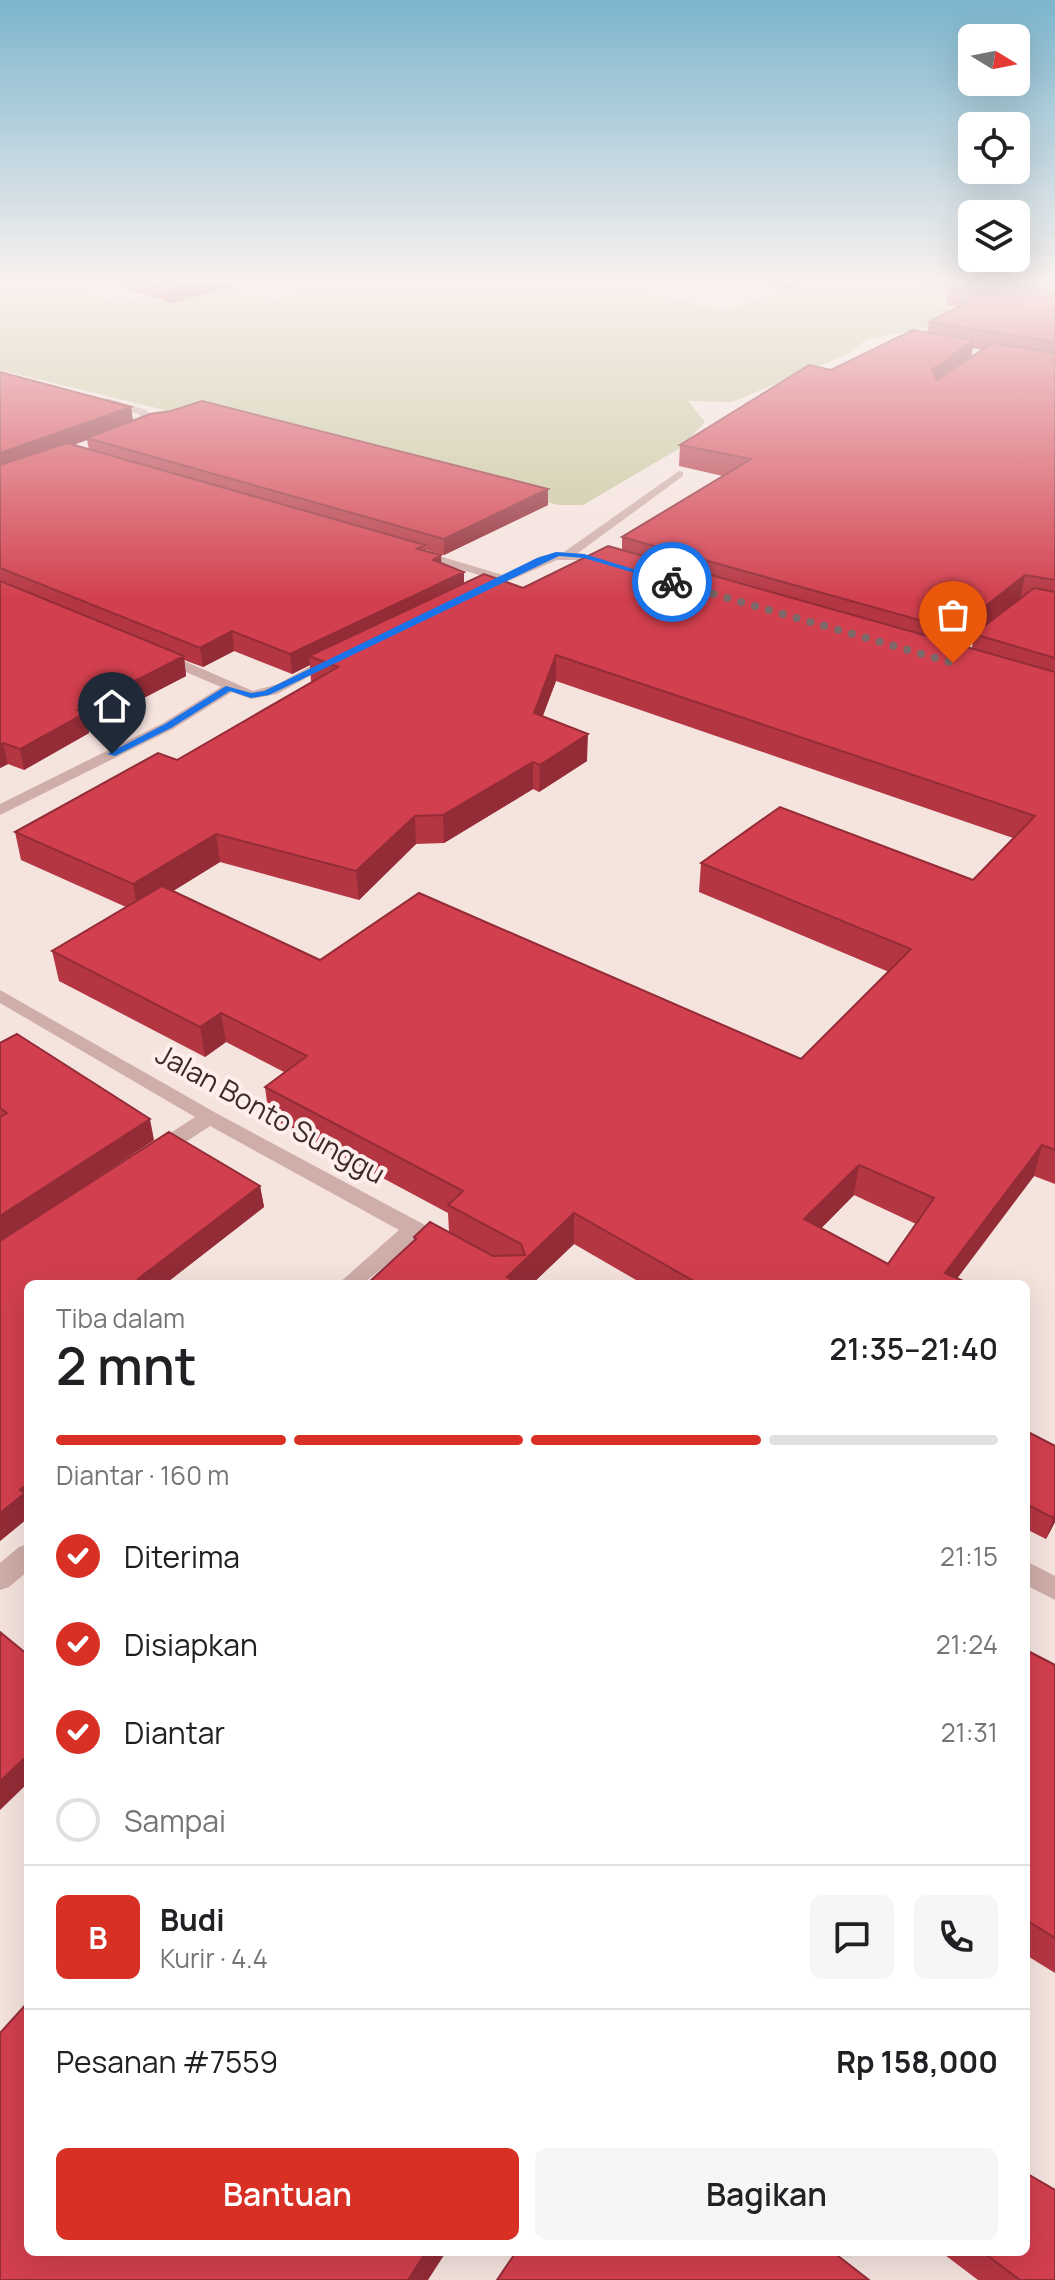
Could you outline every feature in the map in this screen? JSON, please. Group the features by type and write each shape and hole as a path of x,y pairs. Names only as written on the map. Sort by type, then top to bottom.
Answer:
{"street":[{"path":"90,397 142,412 156,422 128,433"},
{"path":"490,585 540,560 569,554 679,474"},
{"path":"400,548 504,579"},
{"path":"569,554 627,569"},
{"path":"145,650 251,695 266,693 351,651"},
{"path":"0,810 168,726 229,688"},
{"name":"Jalan Bonto Sunggu","path":"0,995 209,1117 464,1257"},
{"path":"132,1168 209,1117"},
{"path":"354,1280 415,1229"},
{"path":"0,1579 24,1558"},
{"path":"1030,1574 1055,1589"}],"green space":[{"path":"68,386 770,386 732,402 688,401 705,422 680,448 583,505 558,505 209,406 169,411"}],"building":[{"path":"0,386 54,386 131,407 0,453"},
{"path":"774,386 1055,386 1055,580 1025,575 955,630 622,537 751,459 680,445"},
{"path":"202,401 548,489 444,539 87,438 150,414"},
{"path":"67,443 425,545 417,549 441,555 433,560 464,572 290,654 232,631 200,648 0,568 0,465"},
{"path":"608,546 1055,672 1055,1150 1042,1145 945,1273 961,1280 692,1280 574,1213 507,1277 512,1280 371,1280 430,1222 493,1256 525,1255 521,1244 448,1205 463,1191 265,1087 307,1056 221,1013 200,1027 52,951 162,886 320,960 419,893 801,1059 911,949 701,863 780,807 973,880 1035,816 556,655 534,713 588,734 540,765 533,762 443,815 415,816 356,871 216,834 133,884 15,832 158,753 177,760 338,667 309,656 484,574 523,588","holes":["859,1165 934,1198 888,1264 804,1219"]},
{"path":"0,581 184,656 78,710 85,713 20,749 3,743 0,745"},
{"path":"1034,588 1055,592 1055,658 974,634"},
{"path":"17,1034 150,1119 0,1216 0,1117 7,1113 0,1108 0,1043"},
{"path":"169,1132 260,1186 140,1280 24,1280 24,1487 20,1490 24,1494 0,1513 0,1241"},
{"path":"1030,1433 1055,1446 1053,1518 1030,1506"},
{"path":"0,1632 24,1652 24,1759 0,1781"},
{"path":"1030,1652 1055,1665 1055,1938 1030,1922"},
{"path":"24,2006 24,2256 423,2256 408,2280 0,2280 0,2033"},
{"path":"1030,2175 1055,2190 1055,2280 1020,2280 988,2256 1030,2256"},
{"path":"513,2256 838,2256 869,2280 497,2280"}],"way so far":[{"path":"672,582 953,663"}],"route":[{"path":"112,754 168,726 229,688 259,695 284,686 540,560 559,554 584,556 672,582"}]}
